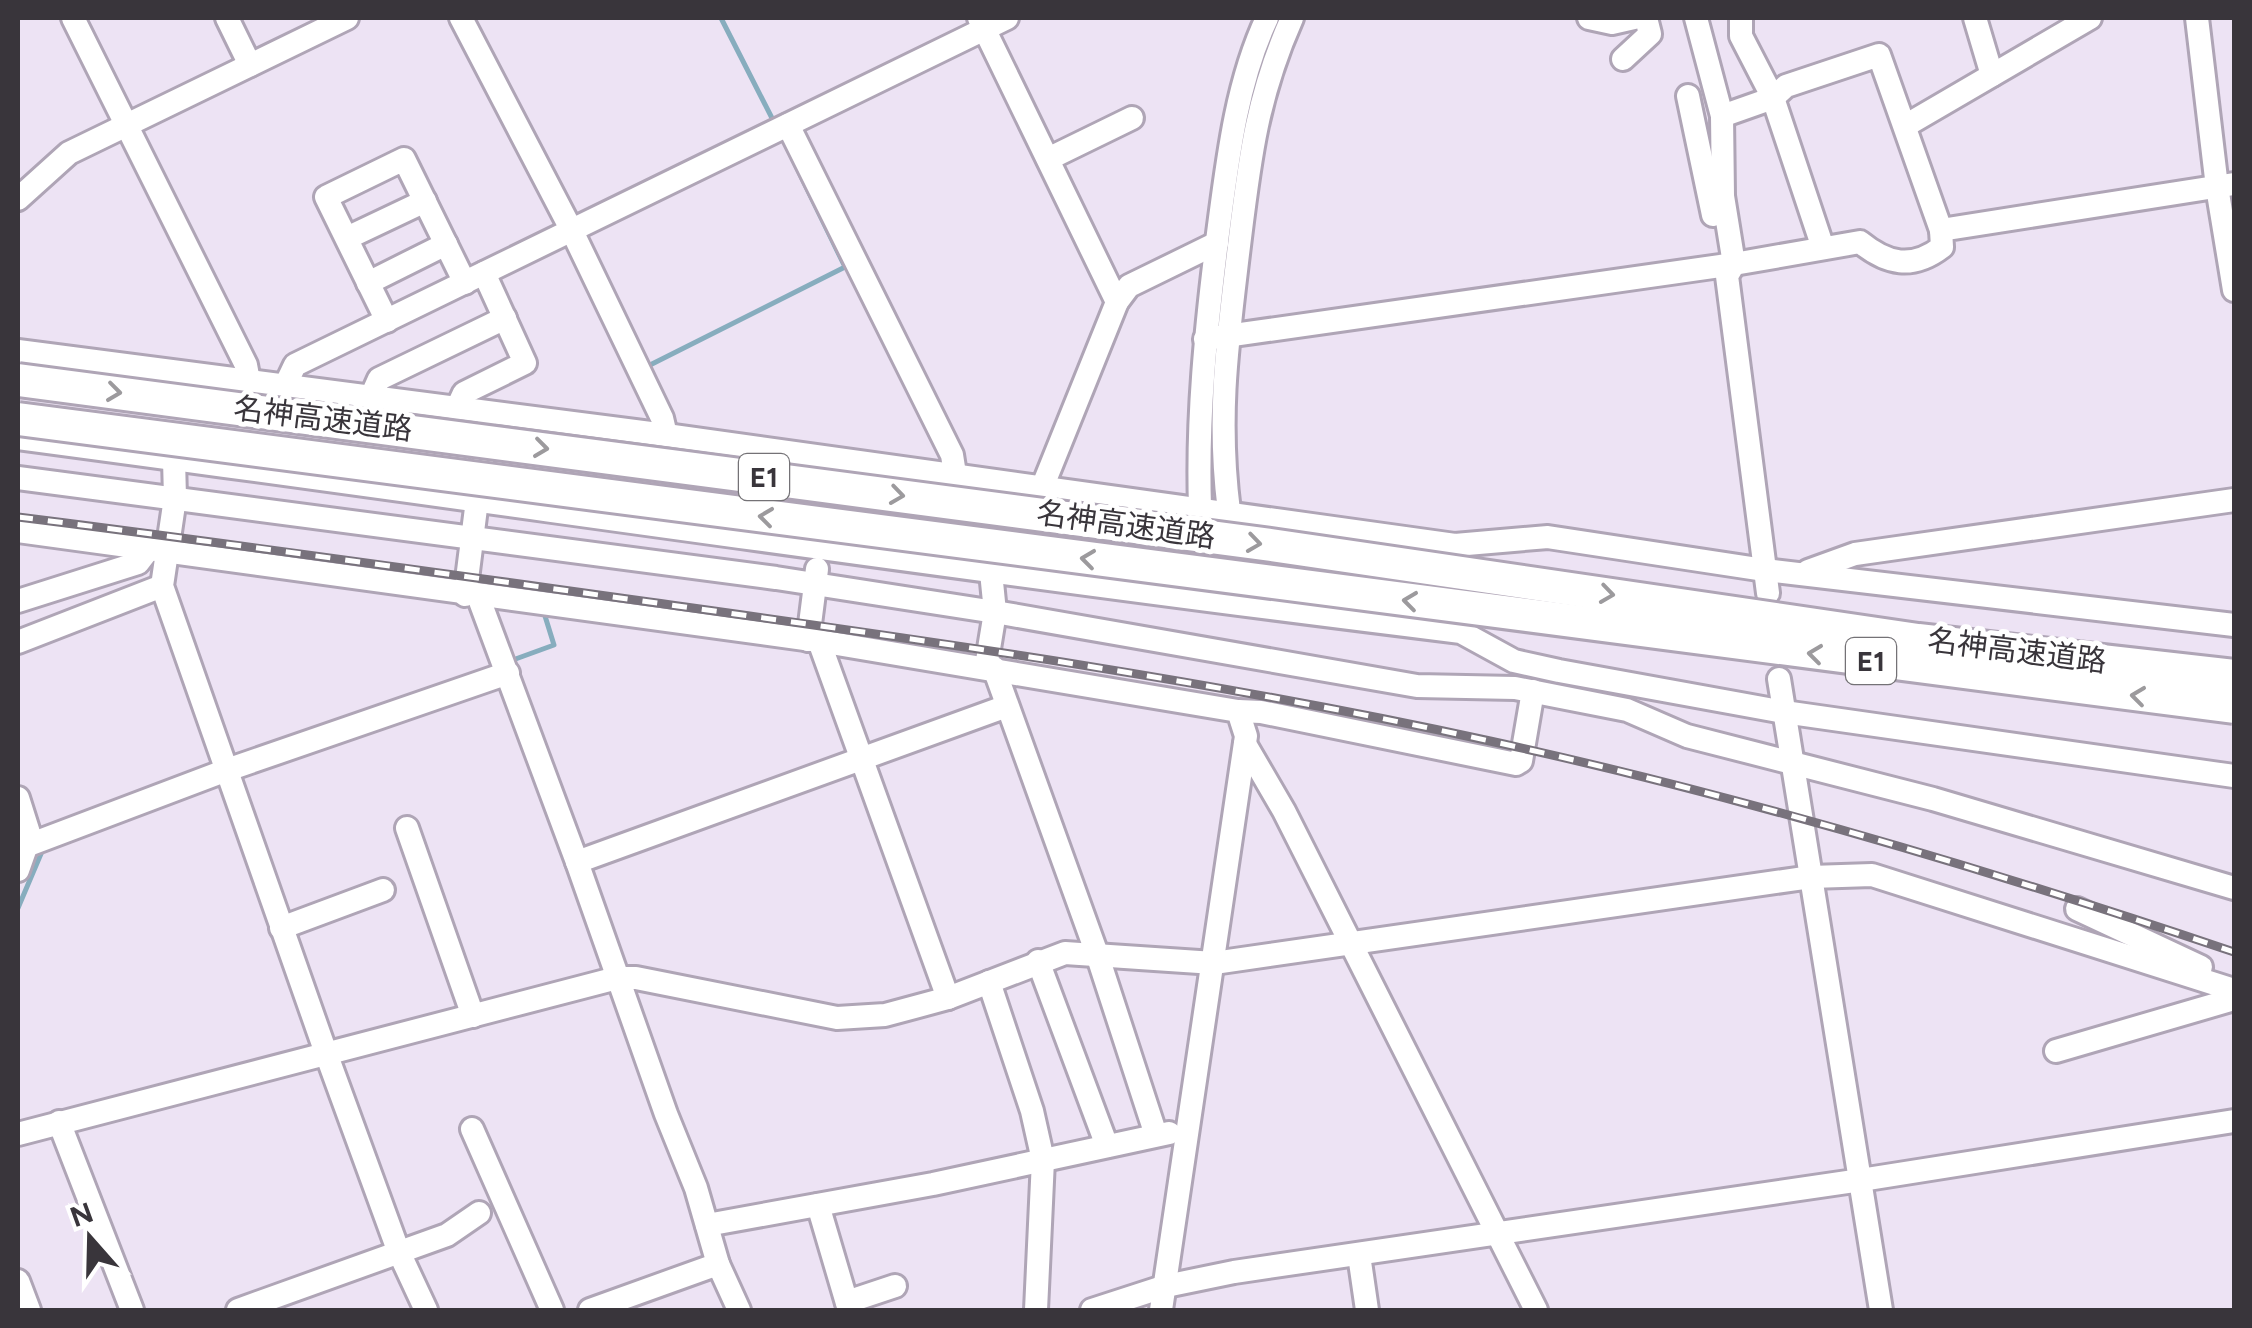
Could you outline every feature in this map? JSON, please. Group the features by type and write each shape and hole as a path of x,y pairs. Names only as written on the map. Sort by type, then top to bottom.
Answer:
{"highway":[{"name":"名神高速道路","path":"18,380 1272,545 1918,640 2234,676"},
{"name":"名神高速道路","path":"18,418 2234,708"}],"street":[{"path":"73,18 246,365 249,381"},
{"path":"228,18 250,65"},
{"path":"18,199 69,153 348,18"},
{"path":"461,18 572,231 662,418 666,435"},
{"path":"285,386 295,365 788,124 982,23 1007,18"},
{"path":"1229,512 1222,460 1216,339 1217,243 1230,146 1247,74 1267,18"},
{"path":"1200,507 1198,453 1255,124 1272,64 1293,18"},
{"path":"1590,18 1612,24 1634,18"},
{"path":"1623,59 1650,34 1646,18"},
{"path":"1696,18 1722,116 1728,276 1766,581"},
{"path":"1742,18 1741,36 1773,98 1824,248"},
{"path":"1975,18 1992,76"},
{"path":"1905,126 1992,76 2061,25 2090,18"},
{"path":"2197,18 2226,185 2234,290"},
{"path":"982,23 1117,302"},
{"path":"1216,339 1729,265 1860,242 1891,262 1933,254 1942,247 1941,230 1880,55 1786,86 1773,98 1722,116"},
{"path":"1688,96 1729,265"},
{"path":"1048,160 1132,118"},
{"path":"788,124 952,454 955,474"},
{"path":"387,321 326,197 404,158 446,244 505,318 524,363 464,393 457,408"},
{"path":"1941,230 2226,185"},
{"path":"346,238 425,201"},
{"path":"1042,488 1117,302 1130,286 1217,243"},
{"path":"368,282 446,244"},
{"path":"371,397 379,379 505,318"},
{"path":"18,350 1200,507 1456,545 1548,538 1766,581 1800,574 1855,554 2234,500"},
{"path":"488,412 472,538 472,596 508,674 696,1188 718,1264 738,1310"},
{"path":"18,438 477,499 820,550 1461,632 1514,661 1784,712 2234,776"},
{"path":"832,458 815,584 813,640 862,759 948,998"},
{"path":"174,459 174,498 157,551 162,586 326,1053 398,1250 426,1310"},
{"path":"18,478 815,584 1416,686 1532,691 1627,710 1687,736 1933,799 2234,888"},
{"path":"994,480 986,571 995,612 990,668 1098,954 1156,1135"},
{"path":"18,531 813,640 1261,712 1516,764 1521,761 1532,691"},
{"path":"18,601 138,563 157,551"},
{"path":"1800,574 2234,625"},
{"path":"18,642 162,586"},
{"path":"23,847 227,770 508,674"},
{"path":"1779,679 1880,1310"},
{"path":"577,862 1007,706"},
{"path":"1161,1310 1245,744 1238,711"},
{"path":"1245,744 1284,811 1536,1310"},
{"path":"18,798 30,836 18,870"},
{"path":"407,828 473,1016"},
{"path":"18,1134 617,978 636,978 836,1018 885,1015 948,998 1064,953 1214,962 1811,878 1872,875 2234,987"},
{"path":"281,928 383,890"},
{"path":"2078,909 2234,987"},
{"path":"1038,961 1107,1146"},
{"path":"988,982 1032,1111 1043,1160 1036,1310"},
{"path":"2056,1050 2234,999"},
{"path":"1092,1310 1166,1286 1234,1272 2234,1121"},
{"path":"60,1122 132,1310"},
{"path":"472,1129 552,1310"},
{"path":"707,1225 1188,1130"},
{"path":"818,1205 848,1306 895,1286"},
{"path":"238,1310 447,1235 479,1213"},
{"path":"1359,1256 1367,1310"},
{"path":"590,1310 718,1264"},
{"path":"18,1281 28,1310"}],"waterway":[{"path":"721,18 775,124"},
{"path":"646,367 845,267 793,160"},
{"path":"510,661 554,645 545,616"},
{"path":"18,908 43,849"}],"railway":[{"path":"18,517 979,649 1389,720 1584,762 1772,810 2050,892 2234,952"}]}
